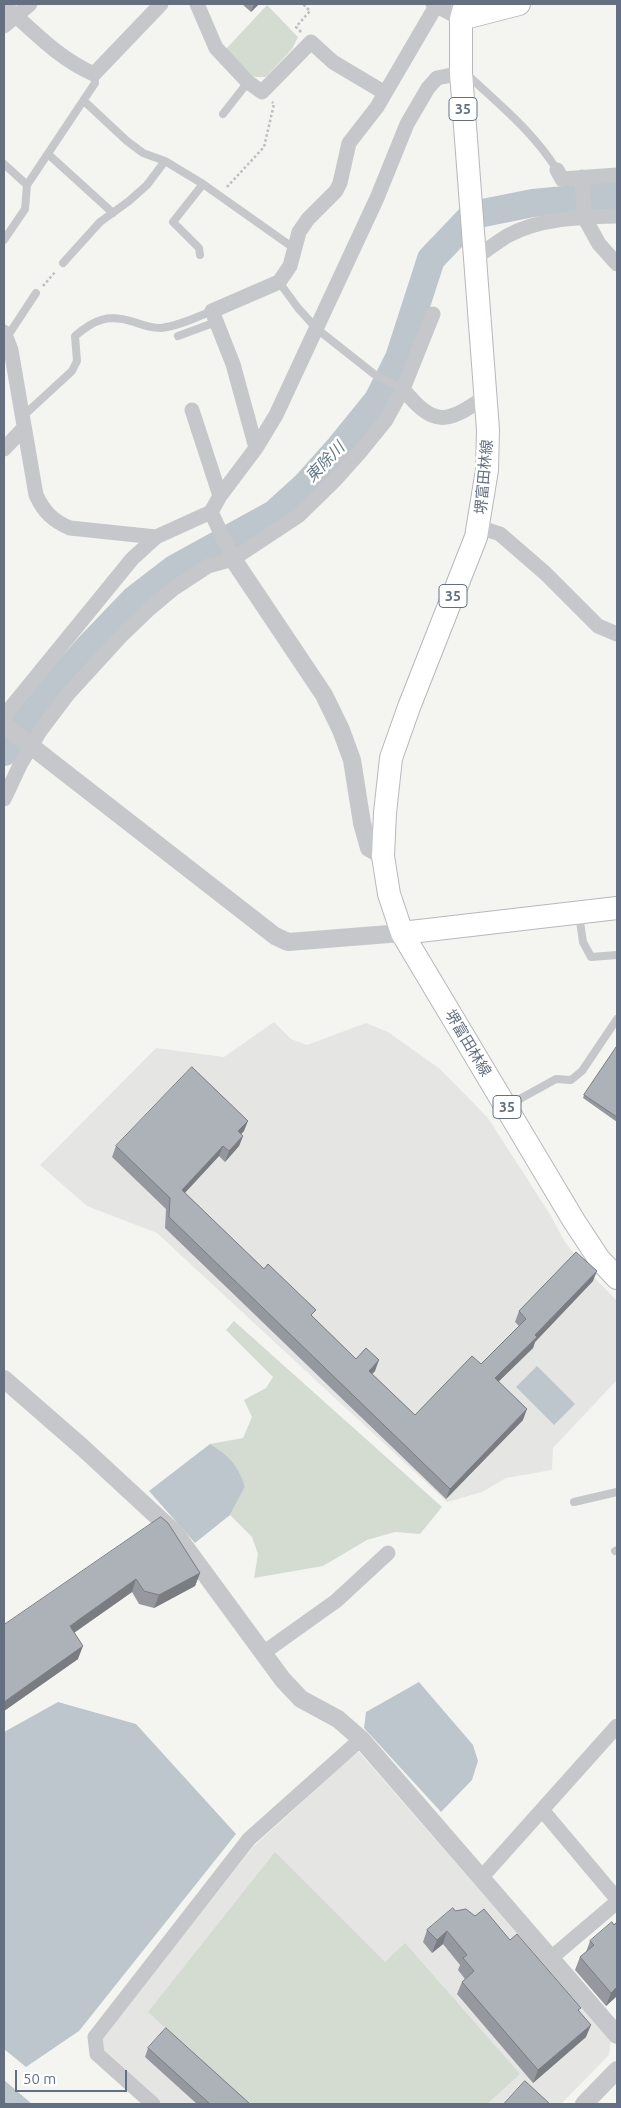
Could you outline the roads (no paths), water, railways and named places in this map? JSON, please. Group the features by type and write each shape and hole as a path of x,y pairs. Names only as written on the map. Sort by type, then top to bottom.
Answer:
{"main road":[{"path":"463,11 520,4"},
{"name":"堺富田林線","path":"463,11 461,76 488,430 487,470 476,537 409,707 391,758 385,813 383,856 389,894 402,933 574,1221 600,1259 617,1278"},
{"path":"402,933 617,908"}],"street":[{"path":"10,10 30,4"},
{"path":"10,10 60,54 79,68 94,74 160,4"},
{"path":"197,4 216,48 248,82 262,92 311,42 333,62 385,93"},
{"path":"256,448 232,364 214,317 280,282 290,266 299,232 308,219 336,192 340,184 349,142 385,93 435,5 463,11"},
{"path":"4,26 10,10"},
{"path":"402,933 288,942 282,939 28,744 4,722 132,559 156,537 212,516 220,496 256,448 276,415 377,198 407,124 424,95 437,78 461,76"},
{"path":"557,170 562,178 617,175"},
{"path":"582,177 584,217 599,244 617,264"},
{"path":"474,255 508,236 546,222 584,217 617,216"},
{"path":"4,799 28,744 90,669 148,610 173,589 208,566 298,516 335,480 386,420 402,389 433,314"},
{"path":"5,334 11,350 36,495 48,515 58,523 70,528 156,537"},
{"path":"402,389 419,409 441,418 460,415 485,397"},
{"path":"192,410 220,496"},
{"path":"4,449 23,422"},
{"path":"212,516 231,554 324,695 341,730 352,760 362,823 369,848 383,856"},
{"path":"478,527 500,534 545,572 598,626 617,634"},
{"path":"4,1379 175,1533 283,1680 301,1699 338,1719 361,1739 617,2035"},
{"path":"263,1653 336,1601 388,1553"},
{"path":"481,1878 617,1726"},
{"path":"153,2104 97,2054 95,2037 249,1839 361,1739"},
{"path":"543,1810 617,1900 551,1958"},
{"path":"584,2104 617,2070"}],"lane":[{"path":"4,240 25,210 27,184 95,83 94,74"},
{"path":"461,76 471,78 525,127 543,148 557,170"},
{"path":"223,114 248,82"},
{"path":"84,101 143,153 165,161 203,184 295,249"},
{"path":"48,154 113,213"},
{"path":"63,262 100,222 147,185 165,161"},
{"path":"4,164 27,184"},
{"path":"200,255 198,248 173,222 203,184"},
{"path":"280,282 298,308 316,329 374,374 402,389"},
{"path":"5,334 36,293"},
{"path":"178,336 214,317"},
{"path":"23,422 72,370 77,361 75,336 90,324 105,318 122,318 159,328 214,317"},
{"path":"579,912 583,942 591,957 617,955"},
{"path":"506,1106 556,1079 570,1080 582,1071 617,1019"},
{"path":"574,1502 617,1492"}],"waterway":[{"name":"東除川","path":"4,752 26,719 88,648 135,599 174,569 274,514 306,485 339,448 378,400 399,358 431,259 473,215 533,203 617,195"}]}
